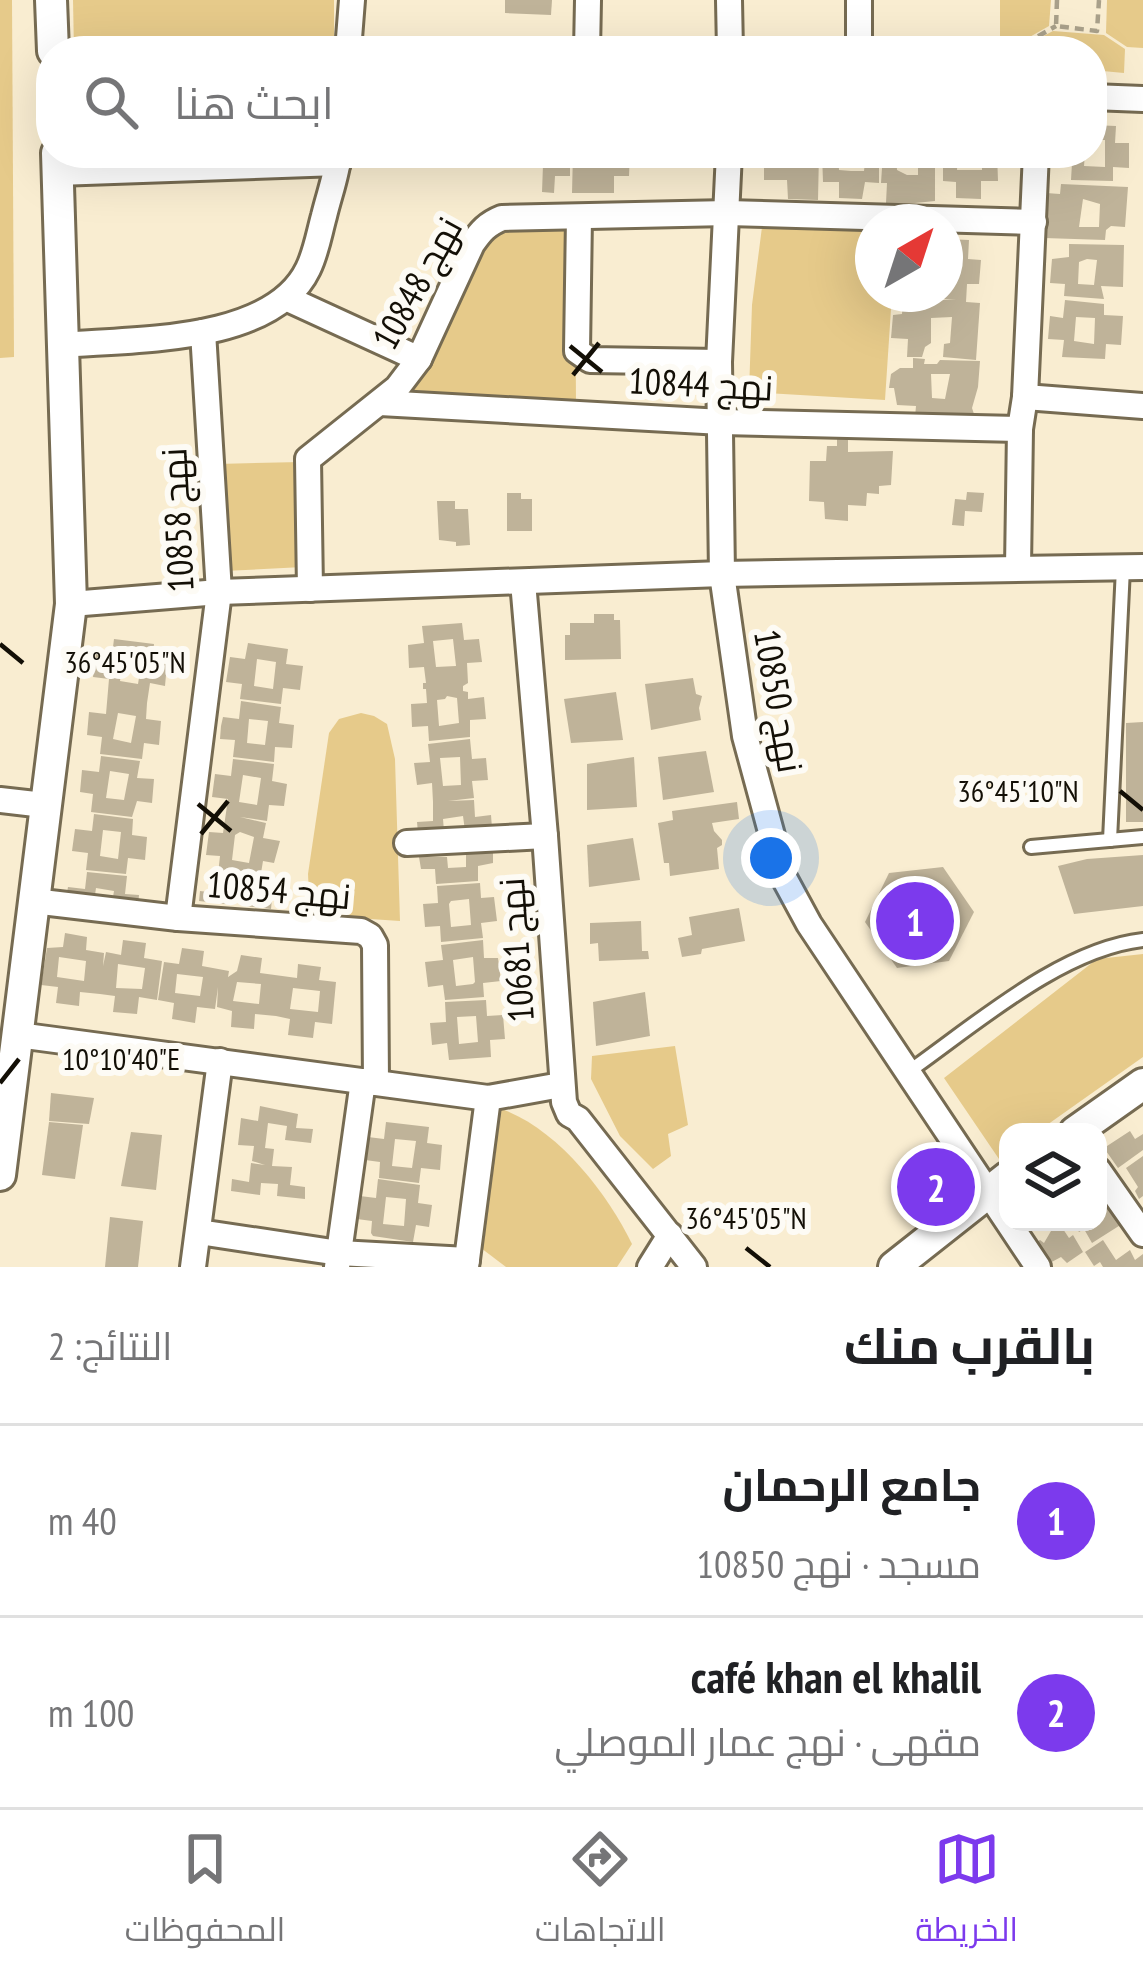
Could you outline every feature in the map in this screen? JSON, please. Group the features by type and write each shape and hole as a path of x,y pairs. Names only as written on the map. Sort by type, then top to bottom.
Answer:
{"street":[{"path":"51,0 52,36"},
{"path":"349,36 352,0"},
{"path":"587,36 588,0"},
{"path":"729,0 730,36"},
{"path":"859,0 859,36"},
{"path":"1107,98 1143,99"},
{"path":"0,1175 4,1100 18,1035 14,965 33,901 71,604 57,168"},
{"path":"62,345 203,332 233,324 286,298 308,272 335,168"},
{"name":"نهج 10850","path":"729,168 719,362 722,574 745,736 783,876 808,924 908,1072 997,1185 1038,1267"},
{"path":"1018,568 1020,429 1036,168"},
{"name":"نهج 10848","path":"310,589 308,459 397,388 418,359 484,227 502,218 728,214 1034,222"},
{"path":"579,217 577,352 590,360 719,362"},
{"path":"286,298 418,359"},
{"name":"نهج 10858","path":"178,918 219,592 203,332"},
{"path":"1024,397 1143,406"},
{"name":"نهج 10844","path":"380,403 722,422 1020,429"},
{"path":"71,604 219,592 722,574 1133,567"},
{"name":"نهج 10681","path":"523,582 561,1085 568,1114 578,1119 694,1267"},
{"path":"0,800 44,805"},
{"path":"407,843 545,836"},
{"name":"نهج 10854","path":"33,901 178,918 361,931 376,945 370,1082"},
{"path":"18,1035 488,1098 561,1085"},
{"path":"193,1267 220,1061"},
{"path":"338,1260 370,1082"},
{"path":"1088,1123 1143,1084"},
{"path":"199,1232 338,1260 467,1263 488,1098"},
{"path":"1107,1183 1143,1234"},
{"path":"894,1267 997,1185"},
{"path":"650,1267 670,1235"}],"lane":[{"path":"1110,840 1133,567"},
{"path":"1031,847 1143,837"},
{"path":"908,1072 1050,972 1106,947 1143,940"}],"path":[{"path":"1056,26 1057,0"},
{"path":"1038,36 1056,26 1097,31 1099,0"}],"shaded area":[{"path":"0,0 12,0 14,357 0,358"},
{"path":"73,0 334,0 334,36 74,36"},
{"path":"1000,0 1051,0 1049,26 1031,36 1000,36"},
{"path":"1107,0 1143,0 1143,48 1127,47 1106,33"},
{"path":"1053,31 1106,36 1044,36"},
{"path":"1107,37 1125,49 1124,73 1107,71"},
{"path":"575,227 576,405 413,390 433,364 486,229"},
{"path":"762,227 855,227 855,312 891,312 885,400 749,392 752,305"},
{"path":"301,462 303,567 224,571 217,464"},
{"path":"361,713 387,724 395,759 400,921 310,915 308,874 329,733 339,719"},
{"path":"1143,954 1143,1057 1050,1123 999,1123 999,1159 944,1078 1097,959"},
{"path":"675,1046 688,1125 668,1134 671,1156 653,1169 620,1136 591,1079 592,1056"},
{"path":"492,1106 514,1114 556,1142 592,1180 632,1244 617,1267 506,1267 473,1242"}],"building":[{"path":"505,0 552,0 551,15 505,13"},
{"path":"1107,126 1116,126 1115,143 1129,143 1129,168 1113,167 1113,181 1071,180 1072,168 1107,168"},
{"path":"543,168 570,168 570,176 555,176 554,193 542,192"},
{"path":"573,168 629,168 629,176 614,176 614,193 572,193"},
{"path":"764,168 819,168 818,200 788,199 787,180 764,180"},
{"path":"823,168 879,168 879,183 865,182 862,199 839,198 839,182 823,182"},
{"path":"882,168 918,175 918,168 935,168 935,201 886,203 887,183 881,183"},
{"path":"943,168 998,168 998,181 981,181 981,199 956,198 956,182 943,181"},
{"path":"1061,184 1128,187 1125,227 1111,226 1105,240 1044,238 1046,193 1060,194","holes":["1083,199 1100,204 1099,227 1079,227"]},
{"path":"963,240 969,240 968,259 981,260 979,284 967,284 966,302 980,303 976,360 943,357 944,344 950,343 952,317 931,318 931,343 922,357 907,357 908,339 891,338 893,315 963,312"},
{"path":"1069,244 1124,245 1123,287 1101,286 1104,299 1064,296 1065,284 1050,283 1052,259 1069,257","holes":["1097,260 1094,285 1078,284 1079,262"]},
{"path":"1065,300 1104,304 1104,315 1123,316 1121,345 1106,344 1105,359 1062,357 1064,340 1048,339 1050,316 1063,318","holes":["1076,317 1095,318 1094,344 1074,341"]},
{"path":"913,358 925,359 924,364 980,361 973,420 915,417 916,406 897,405 894,388 889,388 891,374 913,368","holes":["931,374 950,374 945,399 932,398"]},
{"path":"837,439 848,439 848,452 893,451 891,485 879,486 879,494 867,493 866,506 848,505 848,521 825,519 824,502 809,501 810,461 826,461 827,446 837,446"},
{"path":"967,492 984,493 982,512 965,511 964,526 952,525 955,499 966,500"},
{"path":"507,493 532,499 532,531 507,531"},
{"path":"437,501 455,501 455,509 468,509 470,545 439,540"},
{"path":"594,614 614,614 614,620 620,620 621,659 565,660 570,623 594,623"},
{"path":"462,623 464,640 479,639 482,662 467,663 468,683 463,691 468,692 468,699 484,697 486,719 470,720 470,737 429,741 428,726 412,727 411,704 427,703 424,667 409,668 408,645 424,643 422,626","holes":["453,639 456,666 436,667 433,641","457,698 459,723 439,726 437,700"]},
{"path":"114,639 154,644 152,662 167,664 165,686 150,683 147,703 146,719 161,721 159,745 144,743 142,759 100,754 102,737 87,735 89,712 106,714 109,679 93,677 96,653 112,655","holes":["124,656 142,659 138,684 120,681","118,713 136,716 131,743 113,739"]},
{"path":"248,643 288,649 286,664 303,666 300,690 283,688 281,704 240,699 242,684 226,682 230,657 245,659","holes":["257,659 276,662 273,689 254,686"]},
{"path":"693,678 696,694 702,696 701,720 651,730 645,684"},
{"path":"616,692 623,740 571,743 564,699"},
{"path":"241,701 281,707 279,723 294,725 292,748 275,747 274,762 233,757 235,740 220,739 221,726 223,717 239,719","holes":["249,719 268,721 265,745 247,743"]},
{"path":"1143,722 1143,822 1126,822 1126,723"},
{"path":"470,739 472,759 486,758 488,780 472,781 474,798 448,801 474,800 475,817 491,815 492,828 465,831 463,816 443,819 444,831 418,833 417,822 433,821 432,783 417,785 414,763 430,762 428,744","holes":["460,757 461,785 443,786 440,758"]},
{"path":"706,751 714,792 663,800 658,757"},
{"path":"101,756 140,761 137,778 154,779 152,803 137,801 132,817 91,812 93,794 80,792 82,770 99,772","holes":["110,771 129,774 124,800 106,798"]},
{"path":"634,757 637,807 587,810 587,764"},
{"path":"233,759 274,764 272,781 287,784 284,806 269,805 267,821 240,817 266,823 263,838 280,841 274,863 263,861 260,879 218,874 220,856 206,855 209,832 223,833 228,799 212,797 215,774 231,776","holes":["243,775 261,778 257,805 239,802","235,835 254,837 249,863 232,860"]},
{"path":"737,802 739,819 712,823 722,840 717,848 719,869 670,876 658,823 673,820 672,811"},
{"path":"94,814 133,819 132,835 147,837 145,860 128,858 126,874 86,870 88,853 72,851 75,829 92,831","holes":["103,830 121,832 118,859 100,856"]},
{"path":"633,838 640,880 589,887 587,845"},
{"path":"493,853 493,863 478,866 478,881 436,884 435,869 421,869 419,857 447,857 448,868 466,867 466,854"},
{"path":"1143,855 1143,906 1074,914 1058,866"},
{"path":"943,867 974,912 949,961 897,968 865,922 889,873"},
{"path":"87,872 127,876 125,894 139,895 138,906 112,903 114,891 96,888 94,902 66,898 68,887 85,889"},
{"path":"218,876 258,881 256,897 272,899 271,909 245,906 247,895 227,892 226,904 199,901 200,891 216,893"},
{"path":"480,883 481,898 494,897 497,921 481,923 483,938 441,942 440,926 425,927 423,904 438,903 437,886","holes":["469,899 471,925 451,927 451,901"]},
{"path":"739,908 745,941 682,957 678,938 692,935 689,917"},
{"path":"641,921 642,951 648,951 649,959 599,961 598,943 590,944 590,923"},
{"path":"65,933 87,937 86,950 104,953 103,966 106,952 121,955 123,940 146,943 144,958 162,961 157,1000 139,997 137,1014 113,1012 115,996 80,992 79,1006 56,1003 58,987 41,985 47,948 63,947","holes":["59,957 86,961 84,981 57,977","118,964 145,968 142,989 116,988"]},
{"path":"483,940 484,958 498,958 501,981 483,983 484,997 445,1000 443,985 428,987 425,962 443,960 441,945","holes":["473,957 475,982 456,986 453,960"]},
{"path":"182,948 204,951 202,966 229,971 228,977 237,971 241,955 262,958 260,973 297,978 298,964 321,967 319,980 336,982 332,1024 315,1022 313,1038 288,1035 290,1019 276,1016 255,1014 254,1029 231,1027 232,1011 217,1007 218,987 215,1009 197,1007 195,1023 172,1019 174,1003 158,1000 164,962 179,964","holes":["177,974 203,977 200,996 175,993","237,982 261,984 259,1004 233,1001","293,988 320,991 318,1012 290,1009"]},
{"path":"645,992 650,1036 596,1046 593,1002"},
{"path":"486,1000 487,1016 503,1015 505,1039 490,1040 491,1057 449,1060 447,1043 432,1045 430,1023 446,1022 445,1002","holes":["476,1016 478,1042 459,1044 457,1017"]},
{"path":"51,1093 94,1098 89,1124 49,1121"},
{"path":"260,1106 298,1114 296,1128 313,1129 311,1143 285,1140 287,1126 268,1123 265,1148 274,1149 272,1166 292,1167 290,1185 305,1187 305,1199 277,1196 278,1184 261,1183 260,1195 231,1191 232,1179 249,1182 251,1163 265,1165 252,1161 254,1146 238,1145 241,1118 258,1121"},
{"path":"49,1122 83,1125 75,1179 42,1175"},
{"path":"386,1122 429,1127 427,1143 442,1145 440,1170 421,1168 419,1183 379,1178 380,1162 365,1160 366,1149 368,1137 384,1139","holes":["395,1139 416,1141 412,1168 392,1166"]},
{"path":"1130,1131 1135,1139 1143,1134 1143,1150 1118,1168 1107,1146"},
{"path":"131,1132 162,1135 156,1190 121,1186"},
{"path":"1143,1156 1143,1196 1139,1199 1138,1187 1126,1168"},
{"path":"378,1179 420,1185 418,1203 432,1205 429,1227 416,1225 413,1242 373,1236 372,1221 357,1219 360,1196 376,1198","holes":["386,1197 406,1199 404,1226 383,1224"]},
{"path":"1109,1202 1122,1224 1092,1243 1085,1231 1107,1231"},
{"path":"110,1217 143,1221 138,1267 105,1267"},
{"path":"1051,1231 1064,1231 1069,1238 1073,1235 1083,1252 1067,1263 1061,1257 1048,1264 1032,1245 1040,1240 1044,1243"},
{"path":"1103,1240 1116,1260 1130,1250 1135,1260 1143,1254 1143,1267 1103,1267 1100,1262 1094,1266 1085,1252"}],"place":[{"name":"جامع الرحمان","path":"915,921"},
{"name":"café khan el khalil","path":"936,1187"}]}
